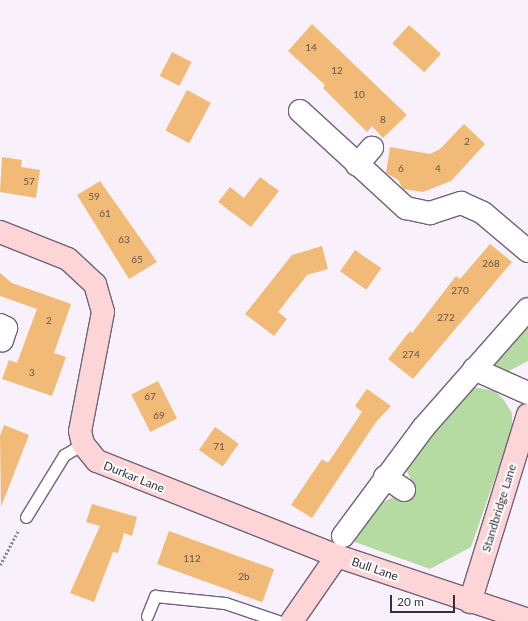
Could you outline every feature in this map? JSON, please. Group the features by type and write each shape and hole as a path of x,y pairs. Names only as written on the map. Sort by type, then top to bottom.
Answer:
{"street":[{"path":"300,111 357,165 406,208 430,213 461,203 483,213 528,251"},
{"path":"357,165 372,148"},
{"path":"0,232 68,259 95,284 103,312 81,412 83,444"},
{"path":"292,621 385,477 474,369 528,309"},
{"path":"474,369 528,393"},
{"name":"Standbridge Lane","path":"470,602 528,415"},
{"name":"Durkar Lane","path":"83,444 97,461 111,468 340,546"},
{"path":"385,477 404,490"},
{"name":"Bull Lane","path":"340,546 470,602 528,620"}],"lane":[{"path":"26,517 64,455 83,444"},
{"path":"147,616 155,596 225,603 278,621"}],"path":[{"path":"0,565 26,517"}],"green space":[{"path":"528,321 528,361 503,374 491,369 492,360"},
{"path":"473,387 495,391 504,400 512,413 512,429 471,547 430,569 352,541 378,505 414,486 406,470 408,460"}],"building":[{"path":"312,24 407,115 383,138 372,126 367,132 323,88 325,85 288,51"},
{"path":"409,25 441,54 424,72 392,44"},
{"path":"172,52 192,62 179,86 160,76"},
{"path":"187,90 211,103 189,143 165,131"},
{"path":"464,124 485,144 451,181 423,192 403,189 398,180 386,173 390,147 430,154 440,149"},
{"path":"2,157 22,160 21,167 40,170 36,198 0,192"},
{"path":"260,177 279,191 251,227 218,202 230,187 244,198"},
{"path":"100,181 157,262 129,279 77,195"},
{"path":"490,244 512,262 413,379 388,359 410,331 412,333 456,276 460,279"},
{"path":"322,246 328,269 307,275 278,312 287,319 274,336 245,314 292,255"},
{"path":"355,250 381,268 366,290 340,271"},
{"path":"0,273 12,283 71,304 54,353 66,357 52,396 2,379 9,360 17,363 37,309 0,296"},
{"path":"158,381 177,418 150,432 131,395"},
{"path":"367,389 391,406 376,422 312,518 291,505 322,459 328,463 362,412 355,406"},
{"path":"4,425 29,435 1,507 0,436"},
{"path":"215,427 239,444 223,467 199,450"},
{"path":"92,504 137,517 132,536 124,533 118,553 113,552 94,602 70,593 100,526 86,522"},
{"path":"169,531 274,569 262,602 157,564"}]}
